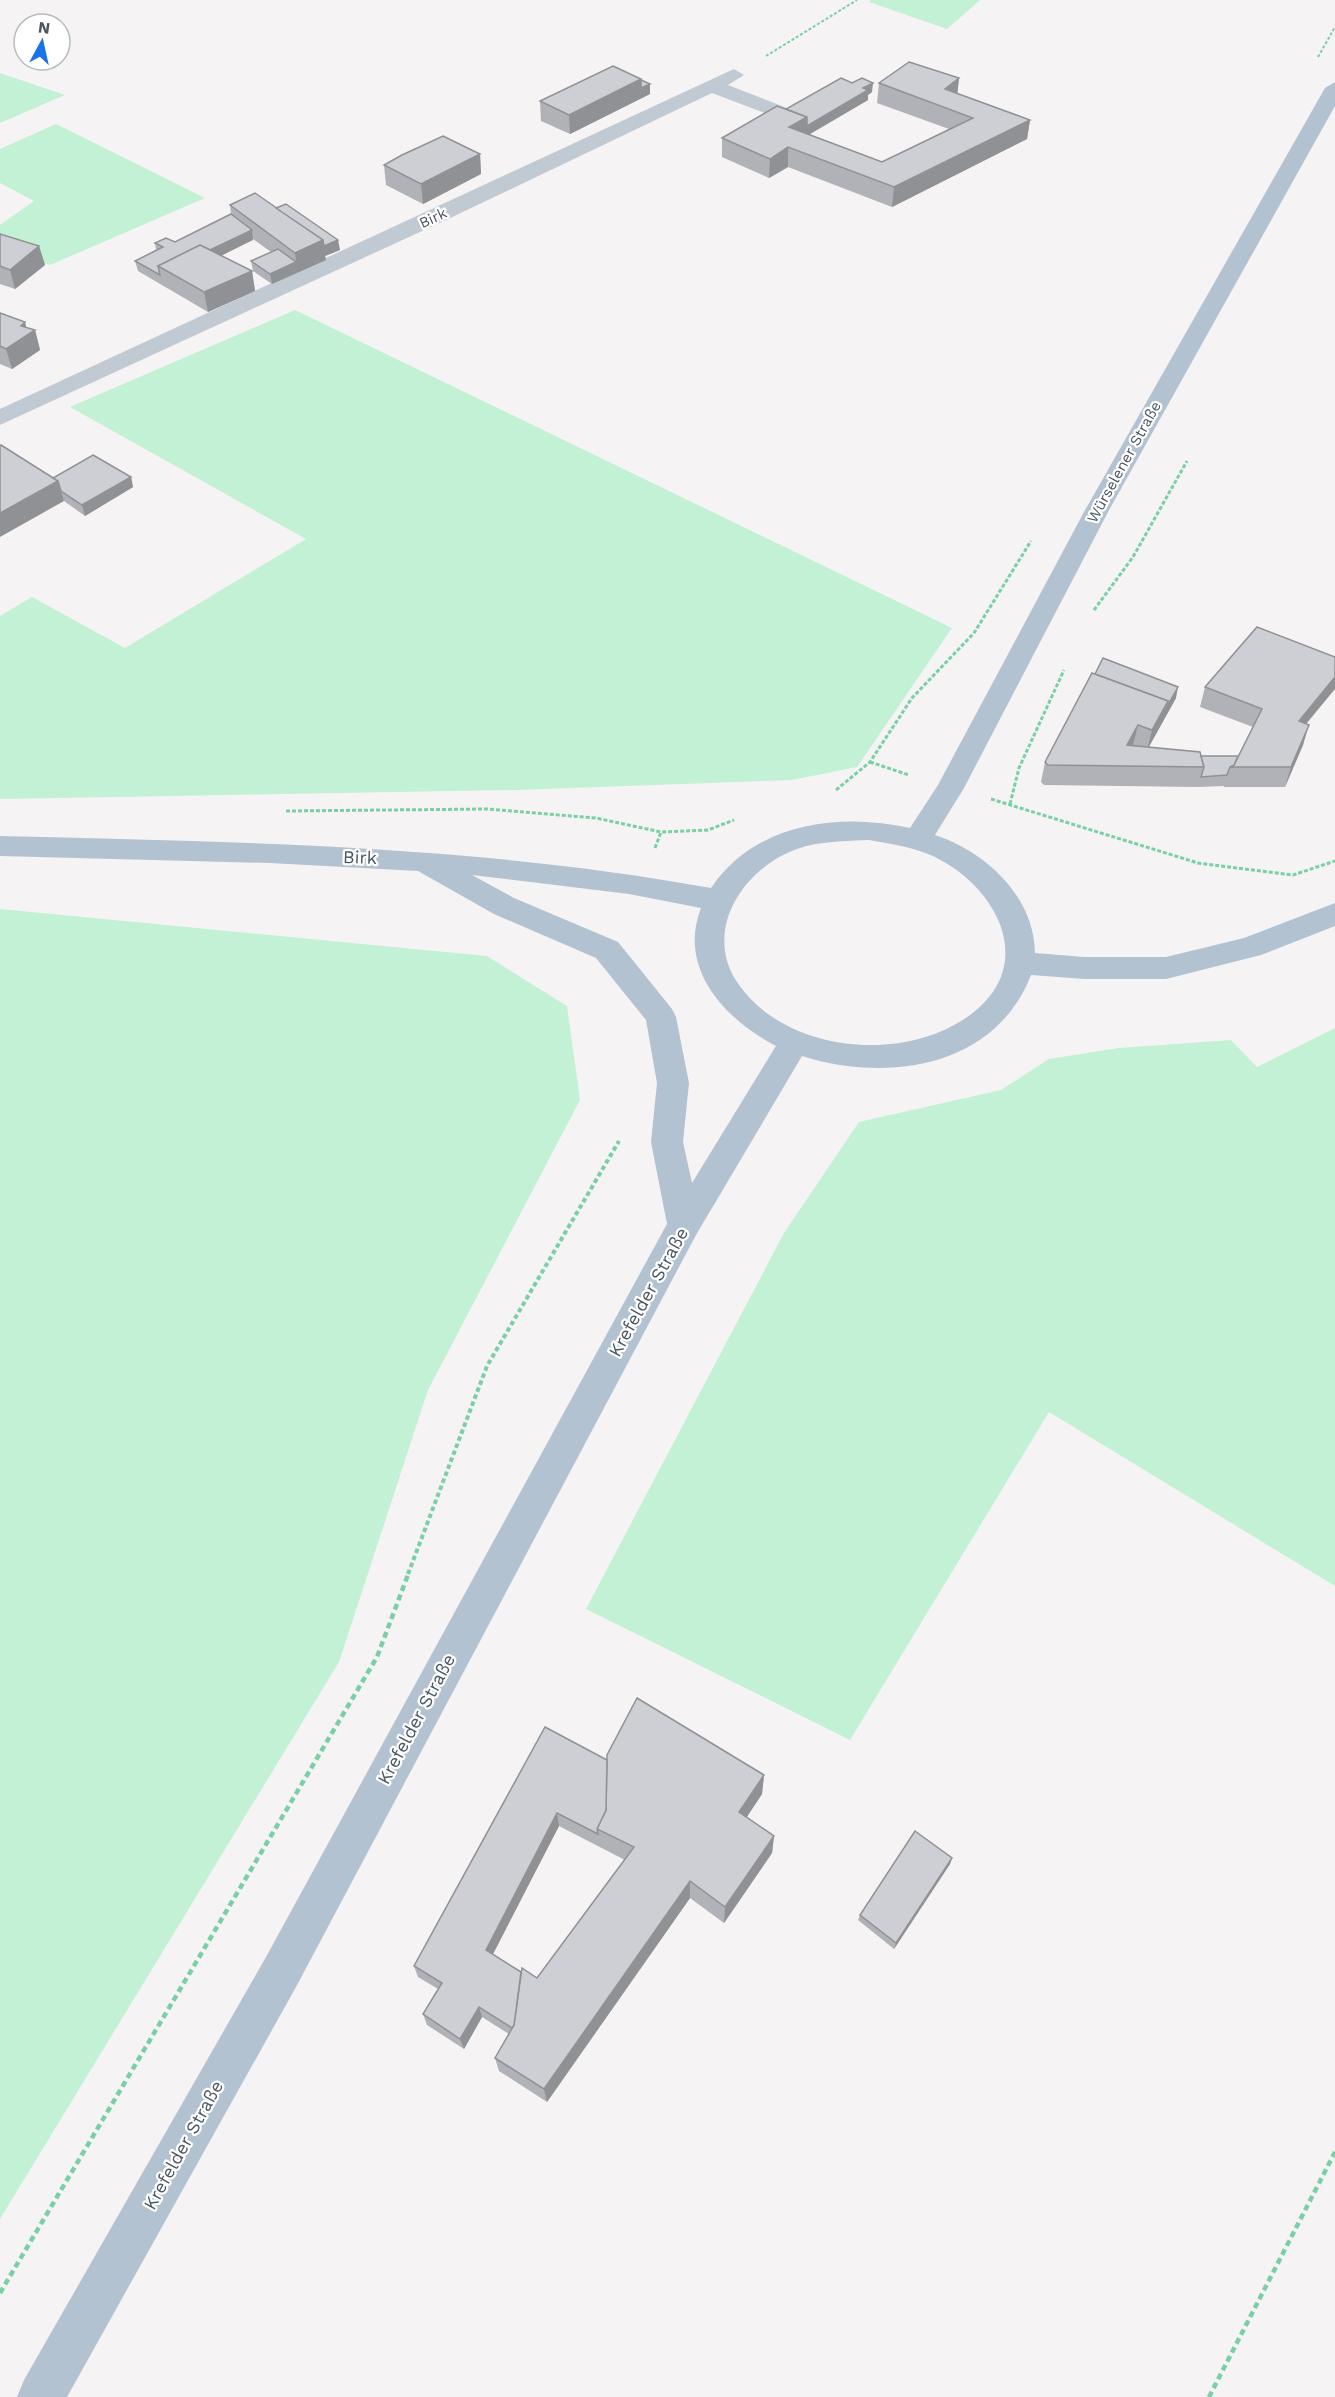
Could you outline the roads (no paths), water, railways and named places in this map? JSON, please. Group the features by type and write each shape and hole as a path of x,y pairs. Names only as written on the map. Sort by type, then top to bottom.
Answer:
{"main road":[{"name":"Würselener Straße","path":"917,839 950,788 1096,512 1335,88"},
{"path":"869,830 917,839 953,854 984,875 1006,902 1019,931 1021,963 1008,997 980,1026 941,1047 893,1057 843,1056 794,1042 757,1022 729,994 713,963 709,931 718,900 742,870 777,846 821,833 869,830"},
{"name":"Birk","path":"0,846 417,858 531,869 641,884 718,900"},
{"path":"417,858 504,906 607,950 661,1017 673,1083 667,1142 684,1225"},
{"path":"1021,963 1084,968 1166,968 1250,947 1335,914"},
{"name":"Krefelder Straße","path":"41,2397 281,1972 684,1225 794,1042"}],"street":[{"name":"Birk","path":"0,418 240,308 734,75"},
{"path":"712,86 785,114"}]}
